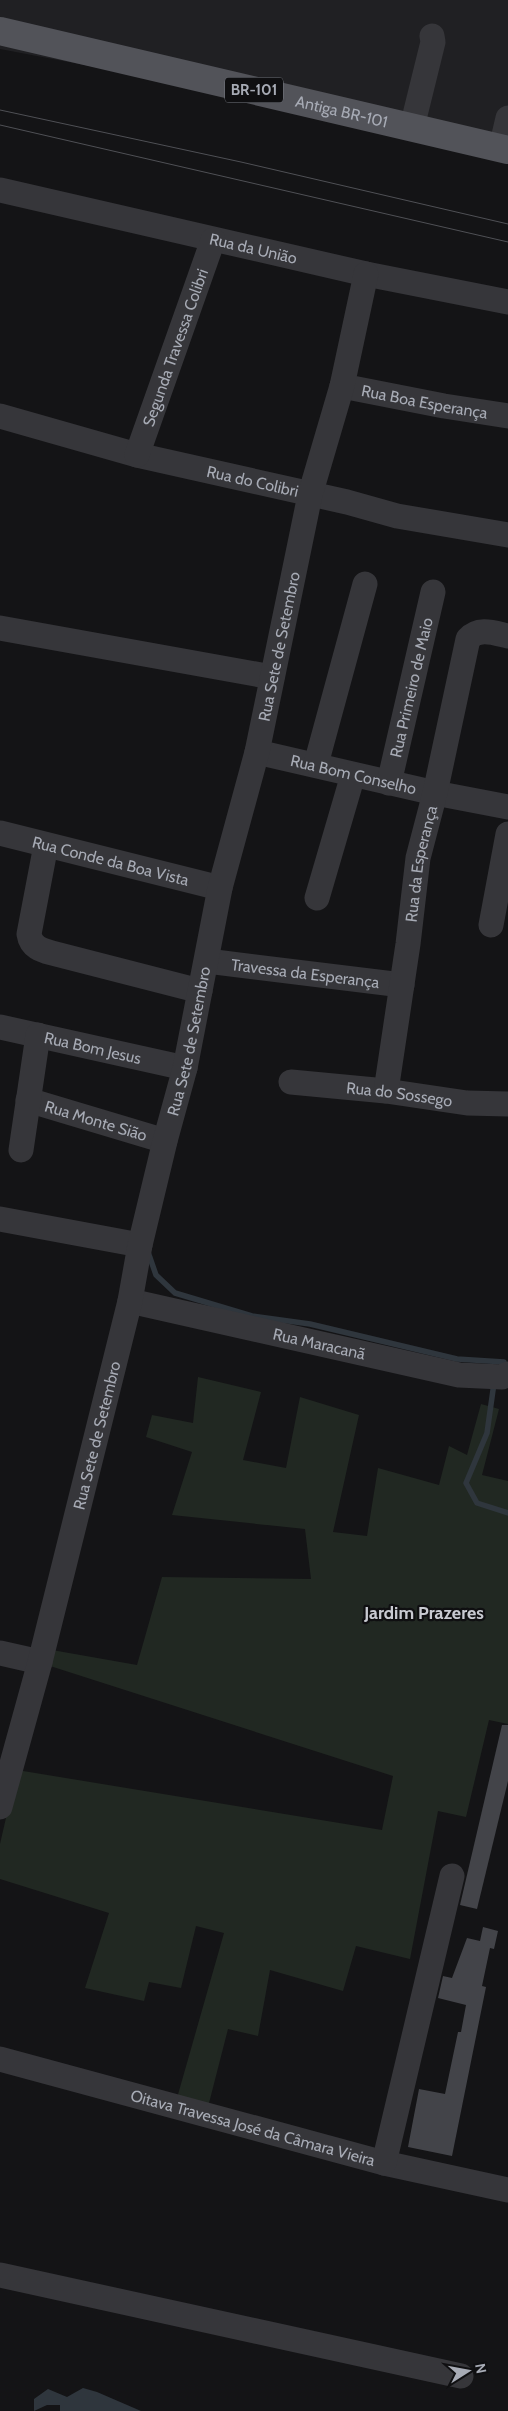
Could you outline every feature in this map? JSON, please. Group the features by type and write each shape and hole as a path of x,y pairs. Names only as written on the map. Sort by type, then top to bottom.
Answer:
{"main road":[{"name":"Antiga BR-101","path":"0,31 504,149"}],"street":[{"path":"412,127 433,42 432,36"},
{"path":"504,149 508,118"},
{"name":"Rua da União","path":"0,190 366,274 508,302"},
{"name":"Segunda Travessa Colibri","path":"137,455 213,240"},
{"name":"Rua Sete de Setembro","path":"0,1806 40,1662 130,1302 140,1245 185,1068 200,991 208,961 220,888 257,752 310,495 342,386 366,274"},
{"name":"Rua Boa Esperança","path":"342,386 444,406 508,416"},
{"name":"Rua do Colibri","path":"0,416 137,455 413,519 508,535"},
{"path":"316,764 365,584"},
{"name":"Rua Primeiro de Maio","path":"389,783 433,592"},
{"path":"0,628 272,677"},
{"name":"Rua da Esperança","path":"386,1091 418,858 468,639 475,633 481,632 508,636"},
{"name":"Rua Bom Conselho","path":"257,752 316,764 353,775 434,794 508,807"},
{"path":"317,898 353,775"},
{"name":"Rua Conde da Boa Vista","path":"0,834 220,888"},
{"path":"491,925 508,834"},
{"path":"46,845 29,934 34,945 52,953 200,991"},
{"name":"Travessa da Esperança","path":"208,961 402,985"},
{"name":"Rua Bom Jesus","path":"0,1027 185,1068"},
{"name":"Rua Monte Sião","path":"21,1150 38,1035"},
{"name":"Rua do Sossego","path":"291,1082 386,1091 467,1103 508,1104"},
{"name":"Rua Monte Sião","path":"28,1100 165,1141"},
{"path":"0,1219 140,1245"},
{"name":"Rua Maracanã","path":"130,1302 459,1375 502,1377 508,1374"},
{"path":"0,1653 40,1662"},
{"path":"384,2163 452,1876"},
{"name":"Oitava Travessa José da Câmara Vieira","path":"0,2059 384,2163 508,2190"},
{"path":"0,2275 461,2376"}],"shaded area":[{"path":"0,0 508,0 508,150 412,127 0,49"},
{"path":"198,1377 261,1392 243,1460 286,1468 300,1397 359,1415 333,1532 367,1536 378,1468 439,1485 449,1446 467,1455 481,1404 499,1409 482,1475 508,1481 508,1724 489,1720 466,1817 438,1811 410,1959 356,1946 343,1991 270,1970 258,2036 228,2029 208,2107 177,2098 224,1933 196,1926 181,1988 149,1982 144,2001 85,1988 109,1913 0,1879 0,1844 17,1770 382,1830 393,1776 47,1665 52,1650 137,1665 162,1577 311,1579 305,1529 172,1515 192,1452 146,1437 152,1415 193,1423"},
{"path":"83,2388 141,2411 60,2411 60,2405 47,2405 34,2411 34,2399 48,2389 67,2397"}],"building":[{"path":"502,1725 508,1725 508,1781 477,1909 460,1905"},
{"path":"483,1927 498,1931 494,1949 490,1948 482,1986 486,1987 452,2156 408,2147 419,2089 445,2094 458,2032 461,2032 466,2005 438,1998 443,1976 452,1978 467,1938 480,1941"}],"waterway":[{"path":"148,1252 156,1275 175,1293 252,1316 310,1324 457,1359 504,1362"},
{"path":"494,1383 487,1433 466,1483 477,1503 508,1513"}],"tram line":[{"path":"0,110 241,162 508,224"},
{"path":"0,125 508,242"}],"district":[{"name":"Jardim Prazeres","path":"424,1613"}]}
